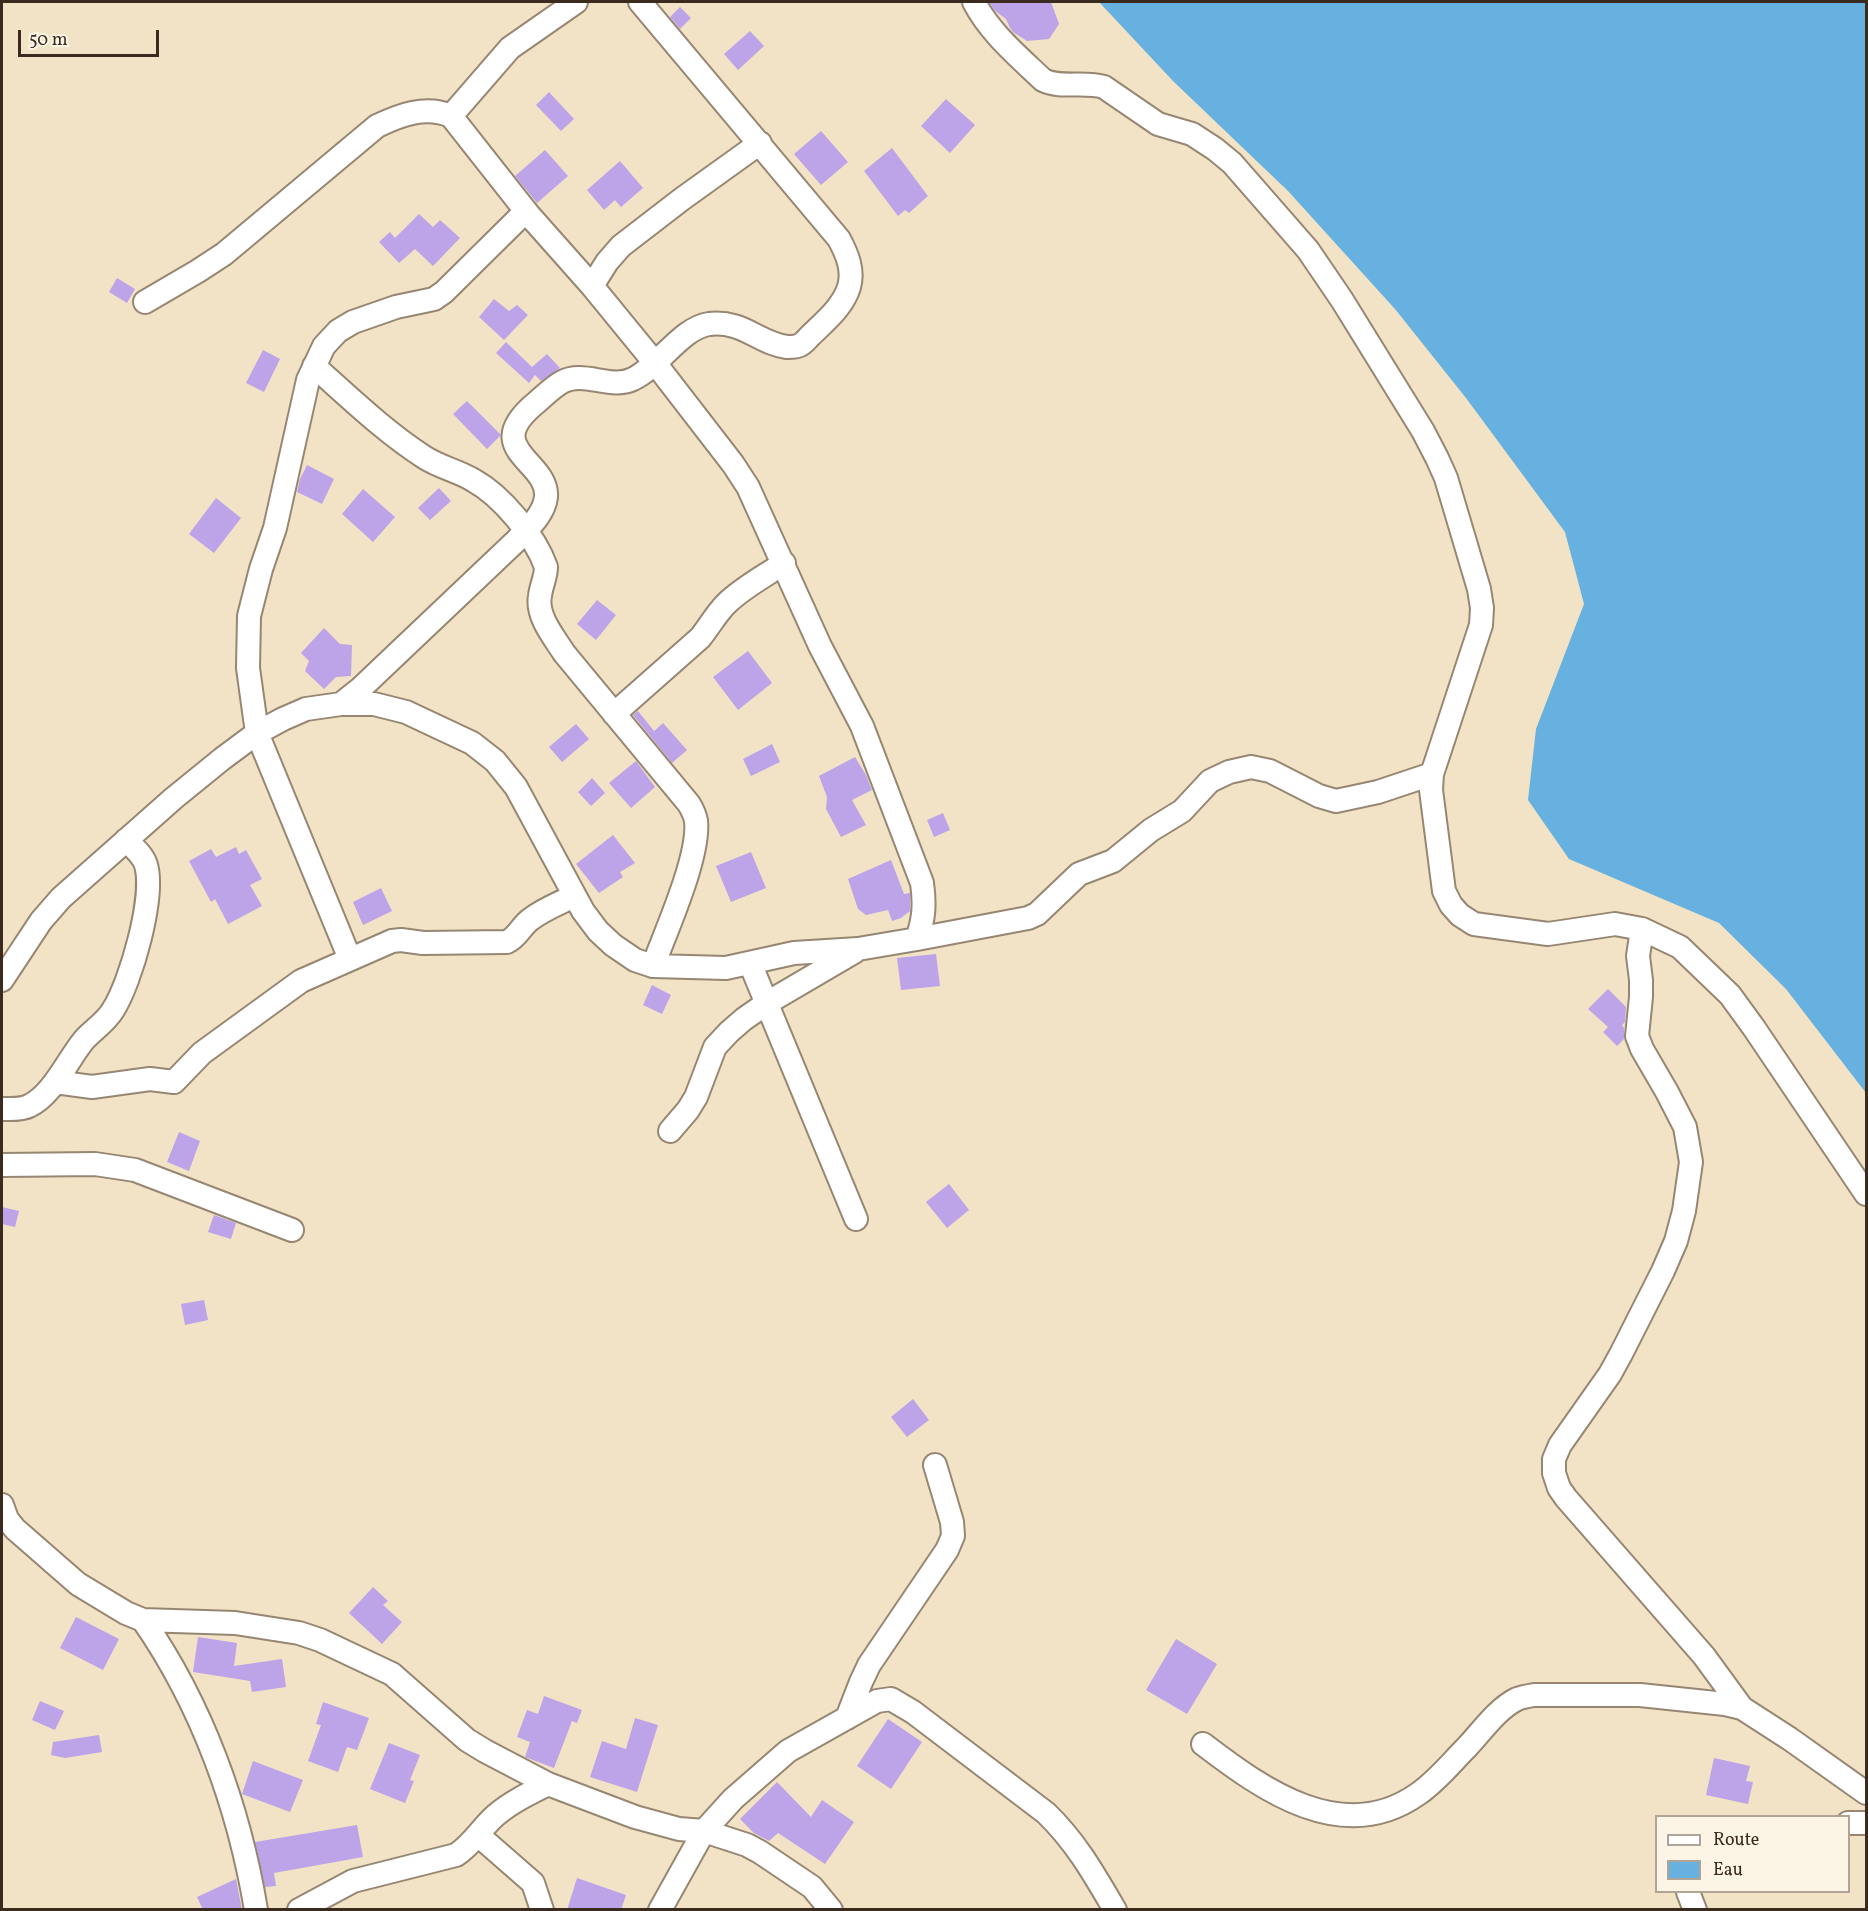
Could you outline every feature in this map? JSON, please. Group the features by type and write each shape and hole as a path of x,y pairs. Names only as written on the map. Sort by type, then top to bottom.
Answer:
{"street":[{"path":"451,116 510,48 576,2"},
{"path":"341,704 369,680 536,519 544,505 546,494 543,482 519,452 515,442 514,430 526,410 560,383 570,378 631,381 689,333 707,324 726,324 741,328 775,344 788,347 800,346 833,314 850,285 850,263 843,246 760,143 640,2"},
{"path":"974,2 994,33 1043,80 1050,84 1094,84 1104,87 1158,124 1192,134 1232,163 1308,250 1342,300 1423,431 1446,477 1479,589 1482,608 1481,625 1432,774 1431,790 1444,891 1451,905 1460,915 1474,924 1548,934 1616,924 1642,929 1680,946 1730,995 1761,1037 1866,1194"},
{"path":"145,302 224,254 377,126 398,116 418,111 442,112 451,116 526,211 655,363 748,487 820,646 862,726 922,884 925,903 923,922 917,939"},
{"path":"592,286 607,262 621,246 760,143"},
{"path":"350,958 257,733 248,668 249,616 261,569 275,528 308,380 324,346 338,331 353,322 396,306 434,299 444,292 526,211"},
{"path":"314,366 387,430 424,457 472,479 486,489 526,530 546,567 539,598 540,613 564,654 689,804 696,819 695,840 687,873 653,966"},
{"path":"614,714 700,638 724,606 784,563"},
{"path":"2,980 41,921 61,898 126,840 222,759 257,733 306,709 341,704 374,704 406,712 472,743 495,761 516,787 574,896 598,931 635,960 653,966 726,968 794,953 858,950 1028,918 1037,914 1079,874 1113,861 1151,830 1182,811 1210,781 1229,772 1251,767 1270,771 1319,796 1336,801 1378,792 1432,774"},
{"path":"2,1109 28,1106 40,1098 55,1082 85,1040 111,1013 119,1000 139,943 148,880 146,864 126,840"},
{"path":"55,1082 92,1087 150,1079 174,1082 202,1053 285,992 301,981 350,958 392,941 401,940 423,943 507,942 514,939 528,921 574,896"},
{"path":"1642,929 1638,956 1641,997 1637,1036 1685,1127 1691,1162 1684,1211 1676,1241 1663,1272 1610,1374 1560,1445 1554,1459 1554,1473 1559,1488 1566,1498 1704,1656 1742,1708"},
{"path":"670,1131 696,1097 716,1047 744,1019 858,950"},
{"path":"750,963 856,1219"},
{"path":"2,1165 95,1164 135,1170 292,1230"},
{"path":"847,1718 869,1665 947,1550 952,1536 952,1522 935,1466"},
{"path":"2,1505 7,1519 15,1529 78,1584 126,1613 143,1620 236,1623 298,1633 320,1640 392,1674 467,1740 485,1751 548,1784 660,1825 704,1831 747,1845 812,1887 831,1910"},
{"path":"143,1620 165,1652 192,1703 215,1755 235,1815 256,1910"},
{"path":"1203,1744 1248,1779 1271,1792 1315,1811 1347,1816 1375,1814 1398,1806 1433,1783 1496,1717 1518,1698 1534,1695 1640,1695 1725,1704 1742,1708 1791,1739 1866,1793"},
{"path":"660,1910 704,1831 733,1799 788,1751 877,1701 891,1699 908,1708 1046,1813 1063,1829 1077,1846 1115,1910"},
{"path":"299,1910 353,1881 456,1855 466,1849 506,1807 548,1784"},
{"path":"1850,1823 1866,1823"},
{"path":"478,1835 533,1883 542,1910"},
{"path":"1688,1893 1695,1910"}],"water":[{"path":"1099,2 1866,2 1866,1093 1786,989 1719,923 1569,859 1528,800 1536,729 1584,604 1565,532 1466,398 1395,309 1288,191 1173,81"}],"building":[{"path":"989,2 1051,2 1059,24 1049,39 1027,41 1013,32 1006,19 995,11"},
{"path":"680,7 691,18 680,29 670,17"},
{"path":"750,31 764,46 738,70 724,54"},
{"path":"549,92 574,119 561,131 536,105"},
{"path":"946,99 975,125 950,153 921,126"},
{"path":"821,131 848,162 821,185 794,154"},
{"path":"892,148 928,196 909,213 905,210 898,216 864,171"},
{"path":"545,150 568,176 537,203 515,176"},
{"path":"620,161 643,188 621,207 615,200 604,210 587,190"},
{"path":"419,214 433,227 440,220 460,238 433,266 415,249 399,263 379,242 390,232 395,238"},
{"path":"117,278 135,289 127,303 109,292"},
{"path":"494,299 509,311 517,305 528,315 504,340 479,317"},
{"path":"506,342 532,367 547,354 560,368 541,381 535,375 529,383 496,353"},
{"path":"263,350 280,359 264,392 246,383"},
{"path":"467,401 501,435 487,449 453,414"},
{"path":"307,465 334,479 322,504 297,492"},
{"path":"439,488 451,501 430,520 418,508"},
{"path":"363,489 395,517 373,542 342,514"},
{"path":"216,498 241,518 214,553 189,534"},
{"path":"597,600 616,615 596,640 577,624"},
{"path":"324,628 340,644 352,645 351,676 336,677 324,689 305,671 309,661 301,653"},
{"path":"748,651 772,683 738,710 713,677"},
{"path":"638,711 654,731 663,723 687,750 672,763 633,715"},
{"path":"576,724 589,739 562,762 549,747"},
{"path":"772,744 780,762 751,776 743,759"},
{"path":"855,757 872,790 852,800 866,825 841,837 826,809 827,797 819,776"},
{"path":"636,761 655,787 631,808 609,783"},
{"path":"592,778 605,793 591,806 578,792"},
{"path":"943,813 950,830 934,837 927,820"},
{"path":"613,835 635,863 620,872 623,877 599,893 576,864"},
{"path":"236,847 239,854 246,850 262,879 250,885 262,906 228,924 215,899 211,902 189,861 211,849 216,857"},
{"path":"751,852 766,888 731,902 716,866"},
{"path":"891,860 904,894 910,893 910,911 892,921 888,910 866,915 858,909 848,879"},
{"path":"381,888 392,911 363,925 353,902"},
{"path":"936,954 940,986 901,990 897,958"},
{"path":"652,985 671,995 662,1014 643,1005"},
{"path":"1608,989 1626,1007 1625,1022 1622,1025 1624,1039 1617,1046 1603,1032 1608,1027 1588,1009"},
{"path":"179,1132 200,1141 189,1171 167,1162"},
{"path":"949,1184 969,1210 947,1228 926,1202"},
{"path":"2,1207 19,1211 15,1227 2,1224"},
{"path":"214,1215 236,1223 231,1239 208,1232"},
{"path":"204,1300 208,1320 185,1325 181,1304"},
{"path":"913,1399 929,1420 907,1437 891,1417"},
{"path":"373,1587 388,1601 383,1605 402,1622 382,1644 349,1613"},
{"path":"76,1617 119,1639 103,1670 60,1648"},
{"path":"198,1637 237,1643 234,1666 282,1659 286,1687 252,1692 250,1681 193,1672"},
{"path":"1176,1639 1217,1664 1187,1714 1146,1690"},
{"path":"544,1696 582,1710 577,1723 572,1721 554,1768 525,1757 530,1742 517,1737 527,1710 538,1714"},
{"path":"40,1701 64,1711 55,1730 32,1720"},
{"path":"323,1702 369,1718 357,1750 347,1747 338,1772 308,1761 321,1725 316,1724"},
{"path":"635,1718 658,1725 637,1792 590,1777 602,1741 626,1749"},
{"path":"888,1719 922,1742 891,1789 857,1766"},
{"path":"99,1735 102,1752 65,1758 51,1755 53,1742"},
{"path":"389,1743 420,1755 410,1780 414,1781 405,1803 370,1789"},
{"path":"1714,1758 1750,1766 1746,1781 1753,1782 1748,1804 1706,1795"},
{"path":"253,1761 303,1780 290,1812 242,1794"},
{"path":"777,1782 811,1817 822,1800 854,1822 825,1864 778,1833 769,1841 754,1833 740,1819"},
{"path":"357,1825 363,1857 274,1873 276,1886 265,1887 255,1842"},
{"path":"577,1878 626,1895 621,1910 567,1910"},
{"path":"236,1879 242,1910 203,1910 197,1897"}]}
